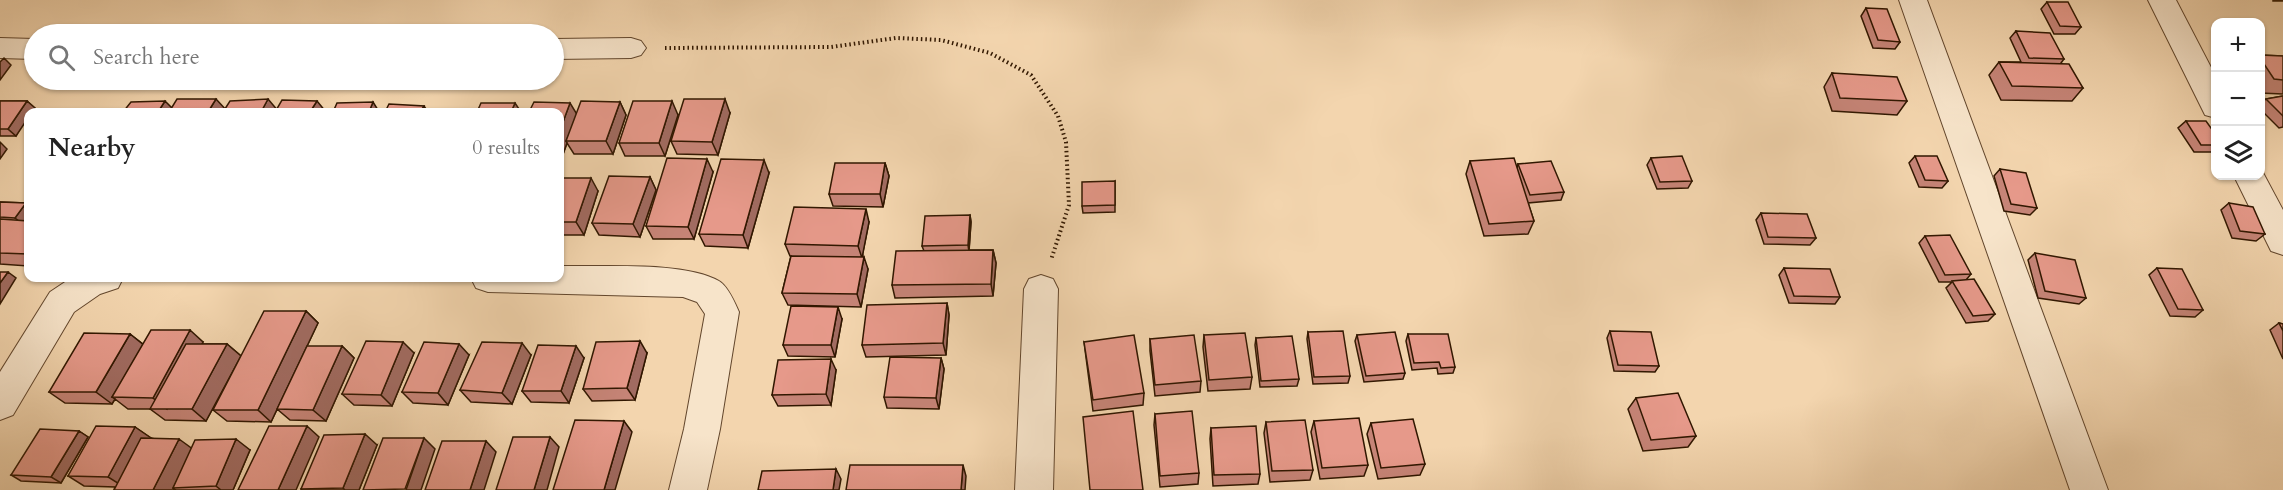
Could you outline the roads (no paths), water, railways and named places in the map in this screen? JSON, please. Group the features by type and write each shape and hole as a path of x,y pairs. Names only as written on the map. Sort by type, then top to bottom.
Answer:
{"street":[{"path":"1914,0 2089,490"},
{"path":"2162,0 2211,97"},
{"path":"0,48 24,49"},
{"path":"564,49 631,48"},
{"path":"2252,180 2283,242"},
{"path":"564,280 684,283 710,292 722,312 702,429 688,490"},
{"path":"0,404 62,302 94,282"},
{"path":"1034,490 1041,289"}]}
